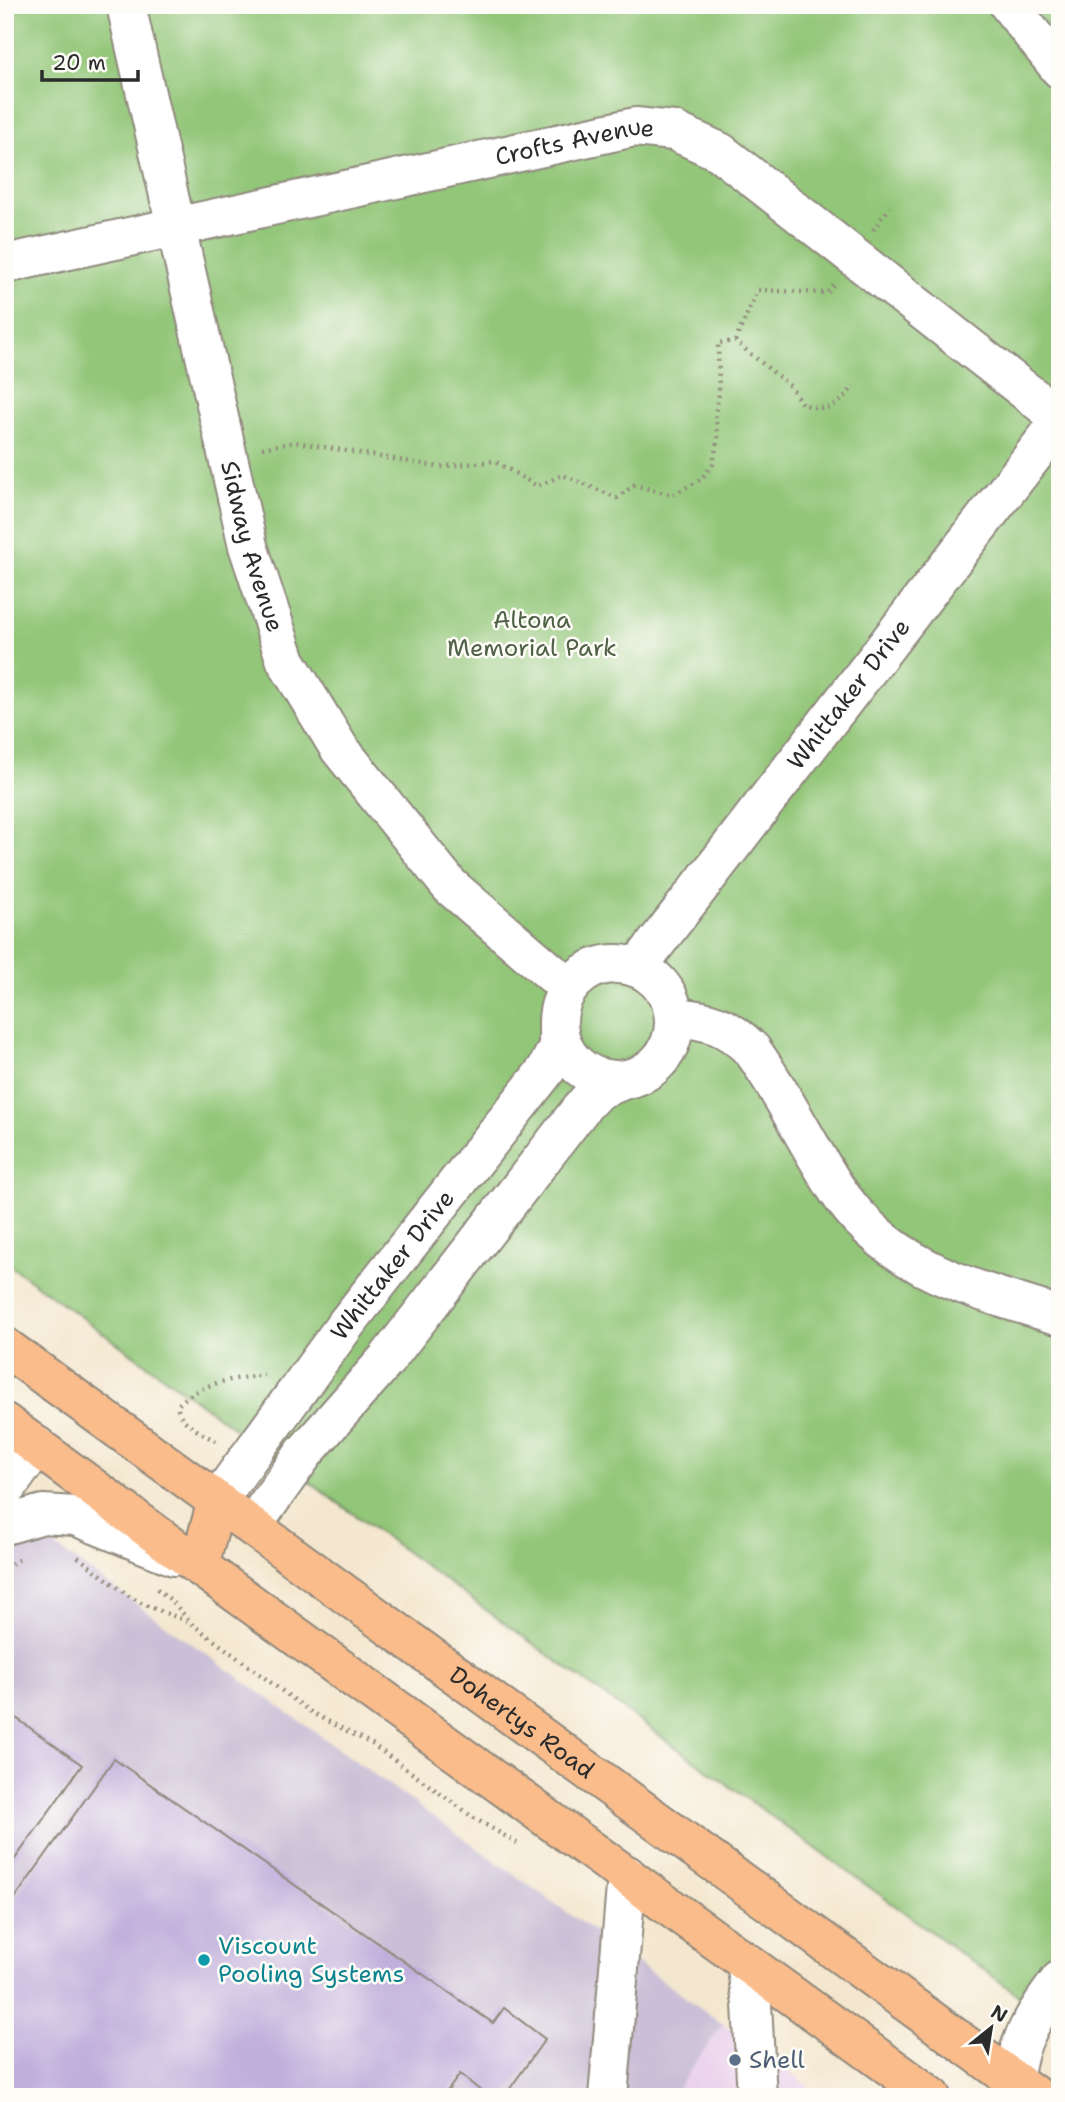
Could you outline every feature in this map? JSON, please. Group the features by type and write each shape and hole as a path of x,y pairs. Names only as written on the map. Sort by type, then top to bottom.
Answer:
{"main road":[{"name":"Dohertys Road","path":"5,1347 1026,2088"},
{"path":"37,1446 73,1397"},
{"path":"5,1423 932,2097"},
{"path":"199,1566 217,1501"},
{"path":"199,1566 252,1526"}],"street":[{"name":"Sidway Avenue","path":"126,5 248,546 286,662 339,748 450,886 569,988"},
{"path":"1009,5 1060,69"},
{"name":"Crofts Avenue","path":"5,264 635,127 674,131 720,152 854,257 985,366 1060,420"},
{"name":"Whittaker Drive","path":"638,968 1060,420"},
{"path":"252,1526 305,1451 387,1359 583,1106 598,1090 646,1073 663,1057 673,1036 674,1017 671,1001 665,990 648,973 638,968 619,964 600,966 582,974 569,988 558,1013 558,1028 565,1050 579,1067 600,1078 623,1080"},
{"path":"674,1017 713,1023 739,1038 752,1050 836,1188 870,1230 892,1249 966,1286 1060,1316"},
{"name":"Whittaker Drive","path":"217,1501 345,1324 546,1070 558,1047 558,1028"},
{"path":"345,1324 344,1344 354,1359 370,1364 387,1359"},
{"path":"5,1490 37,1446"},
{"path":"5,1525 43,1514 75,1516 199,1566"},
{"path":"608,2097 627,1875"},
{"path":"746,1962 752,2004 757,2097"},
{"path":"1026,2088 1016,2061 1027,2030 1060,1980"}],"path":[{"path":"735,341 758,290 827,293 848,268 890,207"},
{"path":"227,453 295,442 439,467 494,461 537,486 563,475 617,498 634,485 672,495 700,480 713,464 718,437 715,414 719,394 718,343 735,341 790,386 802,404 824,410 841,402 855,386"},
{"path":"219,1443 183,1419 178,1405 197,1391 221,1381 274,1374"},
{"path":"72,1553 136,1600 192,1624 312,1713 372,1744 474,1818 520,1845"}],"shaded area":[{"path":"5,1510 723,2024 671,2097 5,2097"},
{"name":"Shell","path":"723,2024 823,2097 671,2097"}],"green space":[{"name":"Altona Memorial Park","path":"5,5 1060,5 1060,2025 5,1262"}],"building":[{"path":"5,1710 82,1765 5,1873"},
{"name":"Viscount Pooling Systems","path":"114,1759 493,2023 504,2008 545,2039 504,2097 488,2097 460,2074 443,2097 5,2097 5,1912"}],"place":[{"name":"Viscount Pooling Systems","path":"204,1960"},
{"name":"Shell","path":"735,2060"}]}
